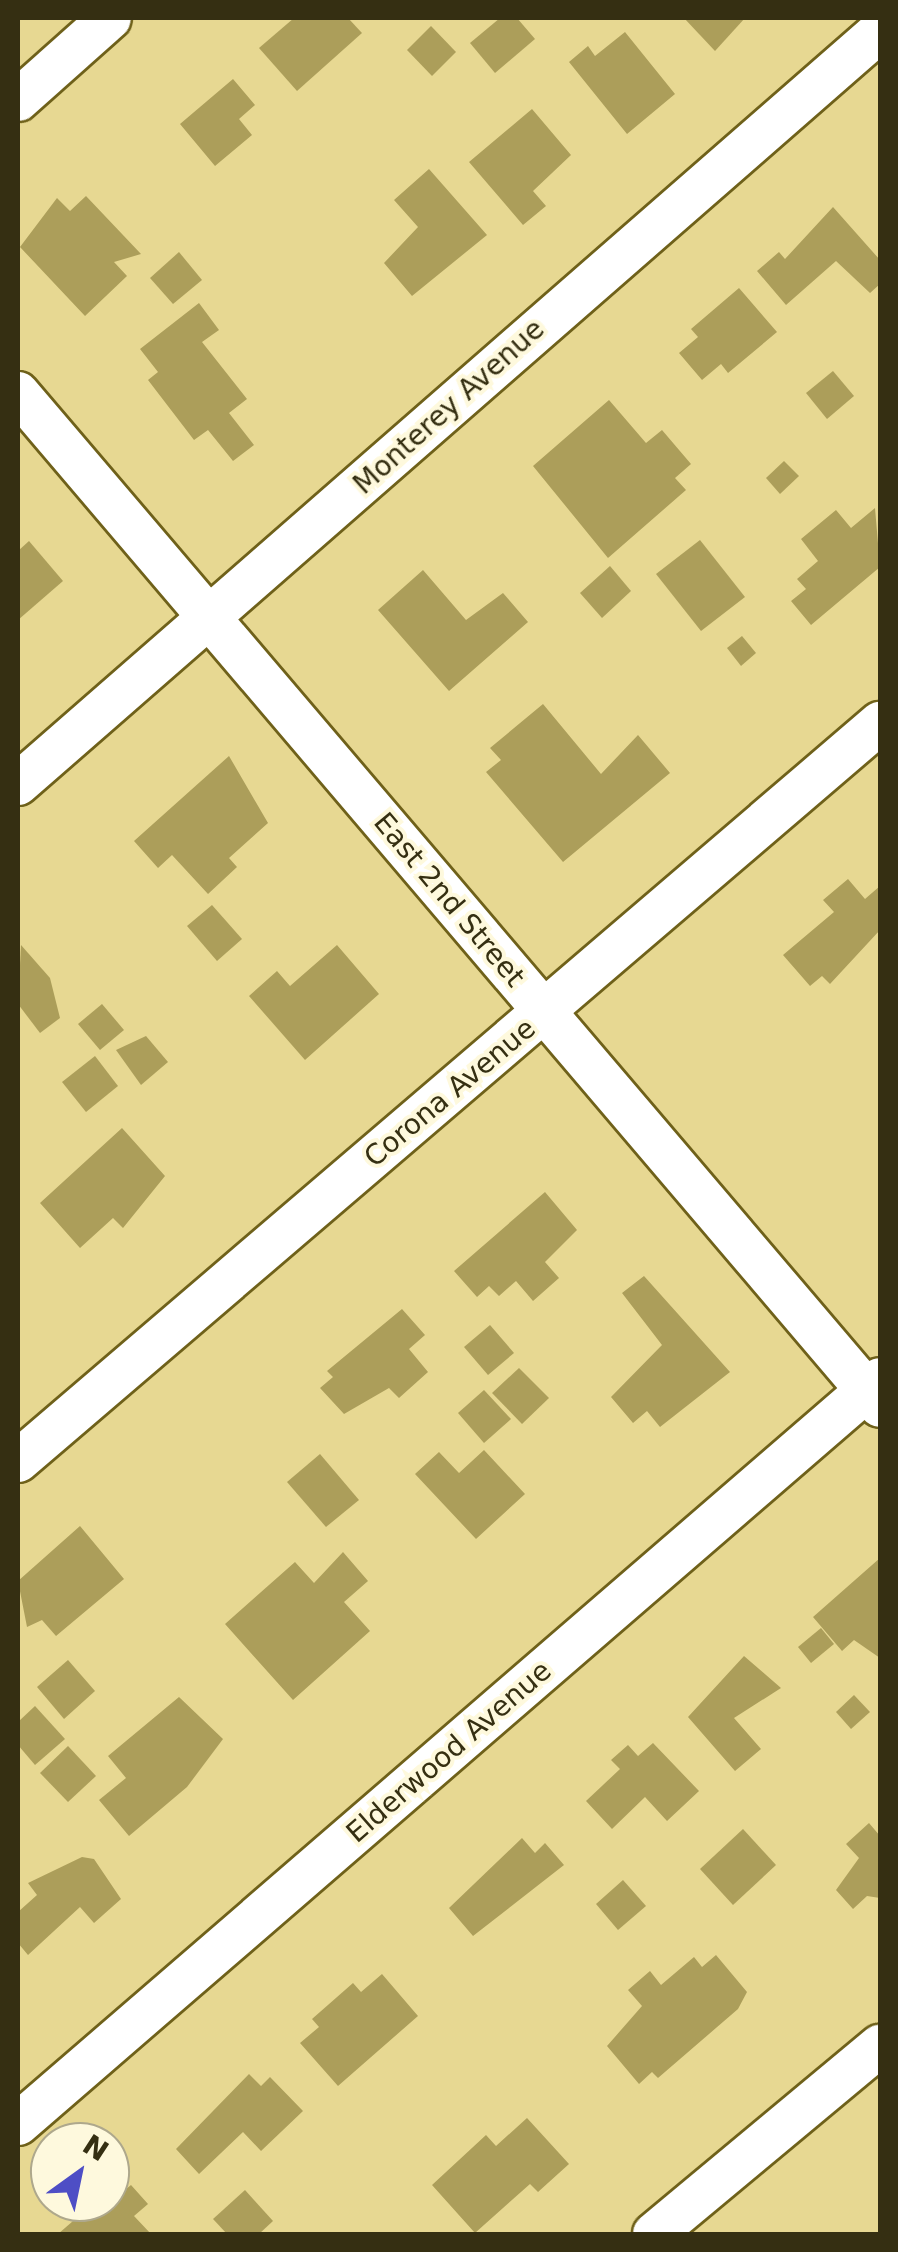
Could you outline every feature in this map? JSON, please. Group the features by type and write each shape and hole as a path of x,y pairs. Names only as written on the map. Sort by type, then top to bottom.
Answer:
{"street":[{"path":"18,100 110,18"},
{"name":"Monterey Avenue","path":"18,784 880,30"},
{"name":"East 2nd Street","path":"18,393 545,1013 876,1392"},
{"name":"Corona Avenue","path":"18,1461 880,723"},
{"name":"Elderwood Avenue","path":"18,2124 876,1392"},
{"path":"654,2234 880,2046"}],"building":[{"path":"294,18 348,18 362,33 297,91 259,48"},
{"path":"500,18 517,18 535,39 495,73 470,43"},
{"path":"684,18 745,18 715,51"},
{"path":"431,26 456,52 432,76 407,50"},
{"path":"625,32 675,94 627,134 569,62 588,46 595,56"},
{"path":"233,79 255,105 239,119 252,135 215,166 180,124"},
{"path":"532,109 571,155 533,191 546,206 523,225 469,162"},
{"path":"429,169 487,235 412,296 384,263 418,227 394,200"},
{"path":"86,196 141,254 114,262 127,276 85,316 20,247 57,198 70,211"},
{"path":"833,207 880,260 880,284 870,293 836,261 786,305 757,271 779,252 785,259"},
{"path":"179,252 202,280 173,304 150,278"},
{"path":"739,288 777,332 728,373 721,364 702,380 679,353 698,337 691,329"},
{"path":"199,303 219,330 202,342 247,399 229,413 254,445 233,461 208,430 194,440 148,380 158,372 140,349"},
{"path":"833,371 854,396 827,419 806,393"},
{"path":"609,400 646,443 662,430 691,464 675,478 686,490 608,558 533,466"},
{"path":"784,461 799,476 780,494 766,478"},
{"path":"875,508 880,567 811,625 791,601 806,589 797,579 818,561 801,539 836,510 851,528"},
{"path":"700,540 745,597 701,631 656,574"},
{"path":"29,541 63,581 18,620 18,551"},
{"path":"610,566 631,591 602,618 580,593"},
{"path":"423,570 466,620 503,593 528,622 449,691 378,610"},
{"path":"742,636 756,653 741,666 727,648"},
{"path":"543,704 601,774 638,735 670,773 563,862 486,772 501,760 490,748"},
{"path":"229,756 268,823 229,858 237,867 208,894 172,855 158,868 134,841"},
{"path":"848,879 865,899 880,886 880,930 830,984 822,976 810,986 783,955 834,912 823,900"},
{"path":"212,905 242,939 217,961 187,926"},
{"path":"21,945 50,978 60,1018 40,1033 18,1004"},
{"path":"337,945 379,994 305,1060 249,996 277,971 290,986"},
{"path":"102,1004 124,1030 100,1050 78,1024"},
{"path":"146,1036 168,1062 141,1085 116,1050"},
{"path":"95,1056 118,1086 86,1112 62,1082"},
{"path":"122,1128 165,1176 123,1228 113,1218 80,1248 40,1203"},
{"path":"545,1192 577,1230 545,1262 559,1278 533,1301 516,1281 499,1296 489,1286 477,1297 454,1271"},
{"path":"644,1276 730,1372 660,1427 647,1411 633,1423 611,1397 662,1345 622,1293"},
{"path":"402,1309 425,1335 409,1349 428,1372 399,1398 389,1388 344,1414 320,1388 333,1377 327,1371"},
{"path":"490,1325 514,1353 488,1375 464,1347"},
{"path":"519,1368 549,1398 522,1424 492,1393"},
{"path":"484,1390 511,1419 484,1443 458,1413"},
{"path":"484,1450 525,1494 476,1539 415,1474 439,1452 459,1473"},
{"path":"320,1454 359,1500 326,1527 287,1482"},
{"path":"80,1526 124,1579 56,1636 42,1620 27,1627 18,1581"},
{"path":"343,1552 368,1581 344,1602 370,1631 293,1700 225,1624 295,1562 314,1583"},
{"path":"880,1558 880,1658 854,1640 842,1651 813,1617"},
{"path":"821,1628 834,1644 811,1663 798,1647"},
{"path":"744,1656 781,1688 734,1718 761,1749 735,1771 688,1717"},
{"path":"68,1660 95,1691 64,1719 37,1687"},
{"path":"854,1695 870,1712 851,1729 836,1712"},
{"path":"179,1697 223,1739 187,1787 129,1836 99,1800 126,1778 108,1756"},
{"path":"35,1706 65,1739 35,1765 18,1745 18,1722"},
{"path":"653,1743 699,1791 667,1821 645,1797 612,1829 586,1801 620,1769 611,1760 628,1745 638,1756"},
{"path":"68,1746 96,1776 68,1802 40,1773"},
{"path":"869,1823 880,1836 880,1898 867,1896 853,1909 836,1890 859,1858 846,1844"},
{"path":"743,1829 776,1865 733,1905 700,1869"},
{"path":"522,1838 535,1853 545,1843 564,1865 473,1936 449,1908"},
{"path":"82,1857 94,1859 121,1899 94,1923 80,1907 28,1955 18,1943 18,1912 37,1895 28,1883"},
{"path":"623,1880 646,1906 618,1930 596,1904"},
{"path":"716,1955 747,1992 738,2009 658,2078 652,2072 639,2084 607,2046 642,2006 628,1990 650,1971 661,1985 694,1957 702,1967"},
{"path":"382,1974 418,2016 338,2086 300,2043 319,2027 312,2019 353,1983 361,1992"},
{"path":"249,2074 261,2086 270,2077 303,2111 261,2151 243,2132 199,2174 176,2149"},
{"path":"527,2118 569,2164 538,2192 530,2184 475,2233 432,2185 486,2135 496,2146"},
{"path":"130,2186 148,2204 134,2216 151,2234 58,2234 72,2222 130,2222"},
{"path":"245,2190 273,2221 259,2234 227,2234 213,2219"}]}
